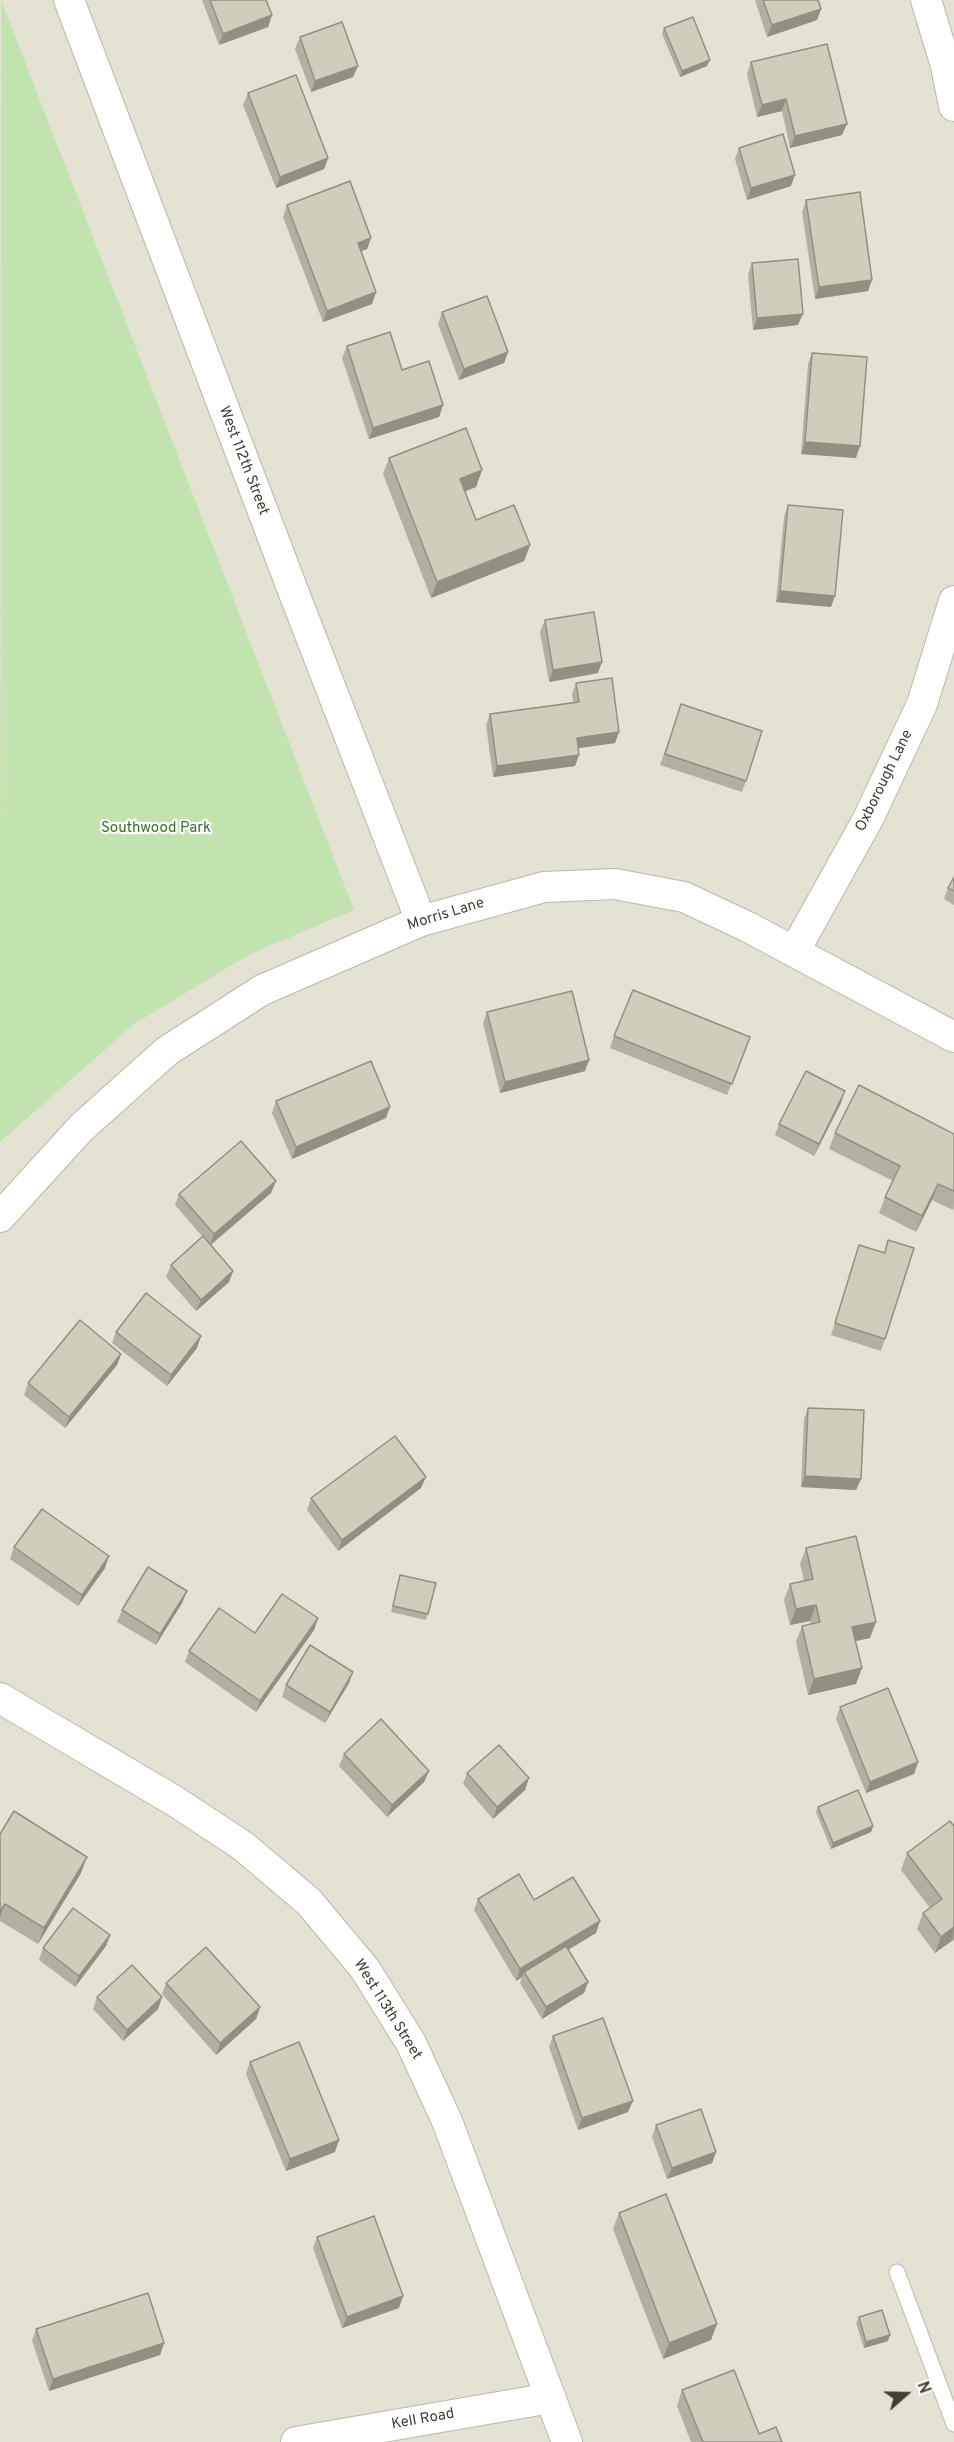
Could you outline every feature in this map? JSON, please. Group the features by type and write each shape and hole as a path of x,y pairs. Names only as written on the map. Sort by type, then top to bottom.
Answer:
{"street":[{"name":"West 112th Street","path":"69,0 296,600 421,921"},
{"path":"926,0 946,66 954,106"},
{"name":"Oxborough Lane","path":"794,952 868,819 922,704 954,601"},
{"name":"Morris Lane","path":"0,1217 81,1128 167,1051 262,990 421,921 544,887 615,884 684,897 748,927 954,1037"},
{"name":"West 113th Street","path":"0,1698 173,1800 243,1846 309,1902 365,1969 411,2043 447,2121 567,2442"},
{"name":"Kell Road","path":"296,2442 551,2398"}],"lane":[{"path":"897,2272 954,2424"}],"shaded area":[{"path":"0,0 954,0 954,2442 0,2442"}],"green space":[{"name":"Southwood Park","path":"1,0 354,910 252,953 134,1024 0,1142"}],"building":[{"path":"210,0 266,0 272,15 223,34"},
{"path":"763,0 818,0 821,9 772,25"},
{"path":"693,17 710,60 682,71 664,28"},
{"path":"342,22 358,66 315,81 300,37"},
{"path":"827,44 847,124 795,136 786,99 762,105 751,62"},
{"path":"296,75 328,158 280,177 248,93"},
{"path":"783,134 795,175 751,188 739,148"},
{"path":"350,181 371,238 358,243 376,292 327,311 287,205"},
{"path":"860,192 872,280 819,287 806,200"},
{"path":"798,259 803,314 757,318 752,263"},
{"path":"487,296 508,352 464,369 442,312"},
{"path":"390,332 402,370 429,361 443,405 373,428 347,346"},
{"path":"812,353 867,357 860,446 805,442"},
{"path":"466,428 482,470 460,479 476,520 514,505 530,545 437,582 389,458"},
{"path":"788,505 843,510 835,596 780,591"},
{"path":"594,612 602,662 553,670 545,620"},
{"path":"612,678 619,732 577,738 579,755 497,766 490,714 579,702 576,683"},
{"path":"681,704 762,731 746,781 665,754"},
{"path":"954,877 954,891 948,888"},
{"path":"633,990 750,1037 732,1084 614,1036"},
{"path":"572,991 589,1060 505,1082 487,1012"},
{"path":"371,1061 390,1107 296,1147 276,1101"},
{"path":"806,1071 845,1091 819,1144 779,1124"},
{"path":"859,1085 954,1134 954,1191 938,1184 922,1216 885,1197 900,1166 835,1133"},
{"path":"241,1141 276,1181 214,1234 179,1194"},
{"path":"203,1236 233,1271 201,1300 171,1265"},
{"path":"888,1240 914,1248 885,1339 835,1323 859,1245 885,1253"},
{"path":"146,1293 201,1336 171,1375 116,1332"},
{"path":"80,1320 121,1354 69,1417 28,1383"},
{"path":"808,1408 864,1410 861,1479 805,1476"},
{"path":"395,1436 426,1477 342,1540 311,1498"},
{"path":"42,1509 109,1556 82,1595 14,1547"},
{"path":"856,1536 876,1622 852,1627 862,1668 814,1679 802,1626 820,1622 816,1605 796,1609 790,1584 813,1579 806,1548"},
{"path":"148,1567 187,1591 160,1634 122,1610"},
{"path":"400,1575 436,1583 428,1614 393,1606"},
{"path":"282,1594 318,1618 260,1701 189,1651 219,1608 255,1633"},
{"path":"310,1645 353,1672 330,1712 286,1685"},
{"path":"888,1688 918,1762 870,1782 840,1707"},
{"path":"381,1719 429,1771 392,1805 344,1754"},
{"path":"499,1745 529,1778 497,1807 467,1773"},
{"path":"858,1790 873,1826 833,1843 818,1807"},
{"path":"14,1811 87,1857 44,1928 5,1904 0,1911 0,1834"},
{"path":"950,1821 954,1826 954,1927 941,1937 923,1913 942,1899 907,1853"},
{"path":"519,1874 534,1900 573,1877 600,1921 520,1969 478,1899"},
{"path":"73,1908 110,1935 79,1976 43,1948"},
{"path":"566,1946 588,1982 546,2007 524,1972"},
{"path":"206,1947 260,2007 220,2043 166,1983"},
{"path":"132,1965 162,1997 127,2030 97,1997"},
{"path":"603,2018 633,2101 582,2118 553,2036"},
{"path":"299,2042 339,2140 290,2159 250,2062"},
{"path":"701,2109 716,2152 672,2168 656,2125"},
{"path":"666,2194 717,2324 669,2343 619,2213"},
{"path":"374,2216 403,2296 347,2317 317,2237"},
{"path":"148,2293 164,2343 53,2379 36,2329"},
{"path":"882,2310 890,2335 866,2342 859,2317"},
{"path":"734,2370 759,2434 776,2427 782,2442 703,2442 682,2390"}]}
